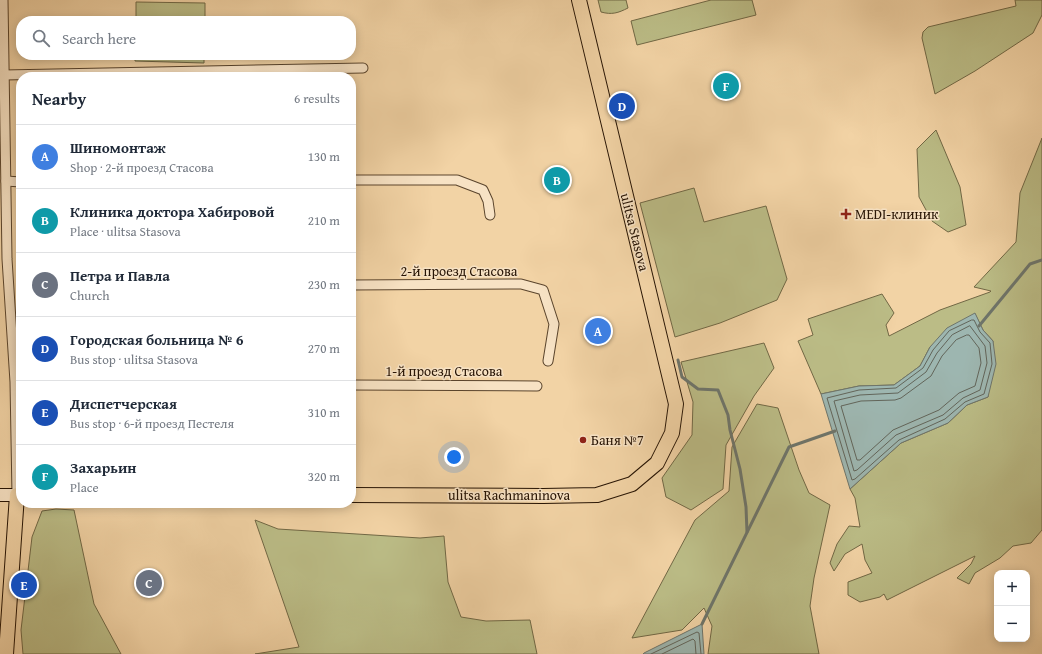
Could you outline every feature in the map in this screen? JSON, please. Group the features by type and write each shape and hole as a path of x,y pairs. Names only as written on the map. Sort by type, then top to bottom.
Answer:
{"main road":[{"name":"ulitsa Stasova","path":"579,0 676,404 672,433 657,463"},
{"name":"ulitsa Rachmaninova","path":"356,495 597,495 632,484 657,463"},
{"path":"0,495 16,494"},
{"path":"6,654 18,508"}],"street":[{"path":"3,0 7,259 16,360"},
{"path":"158,72 363,68"},
{"path":"4,75 16,75"},
{"path":"356,180 457,180 483,190 488,201 490,215"},
{"path":"6,182 16,182"},
{"name":"2-й проезд Стасова","path":"356,285 521,284 543,290 554,324 548,361"},
{"name":"1-й проезд Стасова","path":"356,385 537,386"}],"green space":[{"path":"598,0 626,0 628,8 615,13 601,12"},
{"path":"711,0 752,0 756,15 637,45 631,21"},
{"path":"1015,0 1042,0 1042,15 1033,33 975,71 935,94 922,38 923,32 928,27 1016,6"},
{"path":"136,2 205,3 205,16 136,16"},
{"path":"204,60 204,63 135,61"},
{"path":"936,130 960,187 966,225 948,232 932,221 919,197 917,149"},
{"path":"1042,138 1042,530 1031,543 1013,546 1000,558 975,573 969,584 957,578 971,564 975,556 887,600 884,594 880,597 860,602 848,595 848,582 872,573 865,560 862,544 845,554 834,571 830,563 837,544 849,526 860,527 855,498 850,489 901,443 948,423 967,405 988,397 993,341 983,330 975,314 930,347 920,366 894,385 859,386 821,394 798,341 813,335 808,319 882,294 894,313 886,325 889,336 940,310 990,292 991,291 974,287 1016,242 1020,193"},
{"path":"694,188 704,222 766,206 787,279 777,300 720,323 675,337 640,203"},
{"path":"764,343 774,368 754,396 726,445 723,489 691,510 666,497 662,478 692,435 693,402 681,362"},
{"path":"757,404 778,408 799,470 809,493 830,505 814,578 810,606 819,654 708,654 712,626 704,608 682,630 632,638 695,520 729,491 732,447"},
{"path":"56,509 74,510 94,604 121,654 23,654 21,630 32,537 42,511"},
{"path":"255,520 278,529 420,538 444,536 448,582 461,617 486,621 530,620 537,654 255,654 299,647"}],"water":[{"path":"975,313 983,330 993,341 996,364 988,397 967,405 948,423 901,443 850,489 821,394 859,386 894,385 920,366 930,347 947,328"},
{"path":"702,624 704,654 643,654 644,653"}],"waterway":[{"path":"979,326 1030,264 1042,260"},
{"path":"678,360 682,377 698,389 718,390 728,415 730,430 740,469 746,507 747,532"},
{"path":"702,624 789,447 835,431"}],"place":[{"name":"Захарьин","path":"726,86"},
{"name":"Городская больница № 6","path":"622,106"},
{"name":"Клиника доктора Хабировой","path":"557,180"},
{"name":"MEDI-клиник","path":"846,214"},
{"name":"Шиномонтаж","path":"598,331"},
{"name":"Баня №7","path":"583,440"},
{"name":"Петра и Павла","path":"149,583"},
{"name":"Диспетчерская","path":"24,585"}]}
